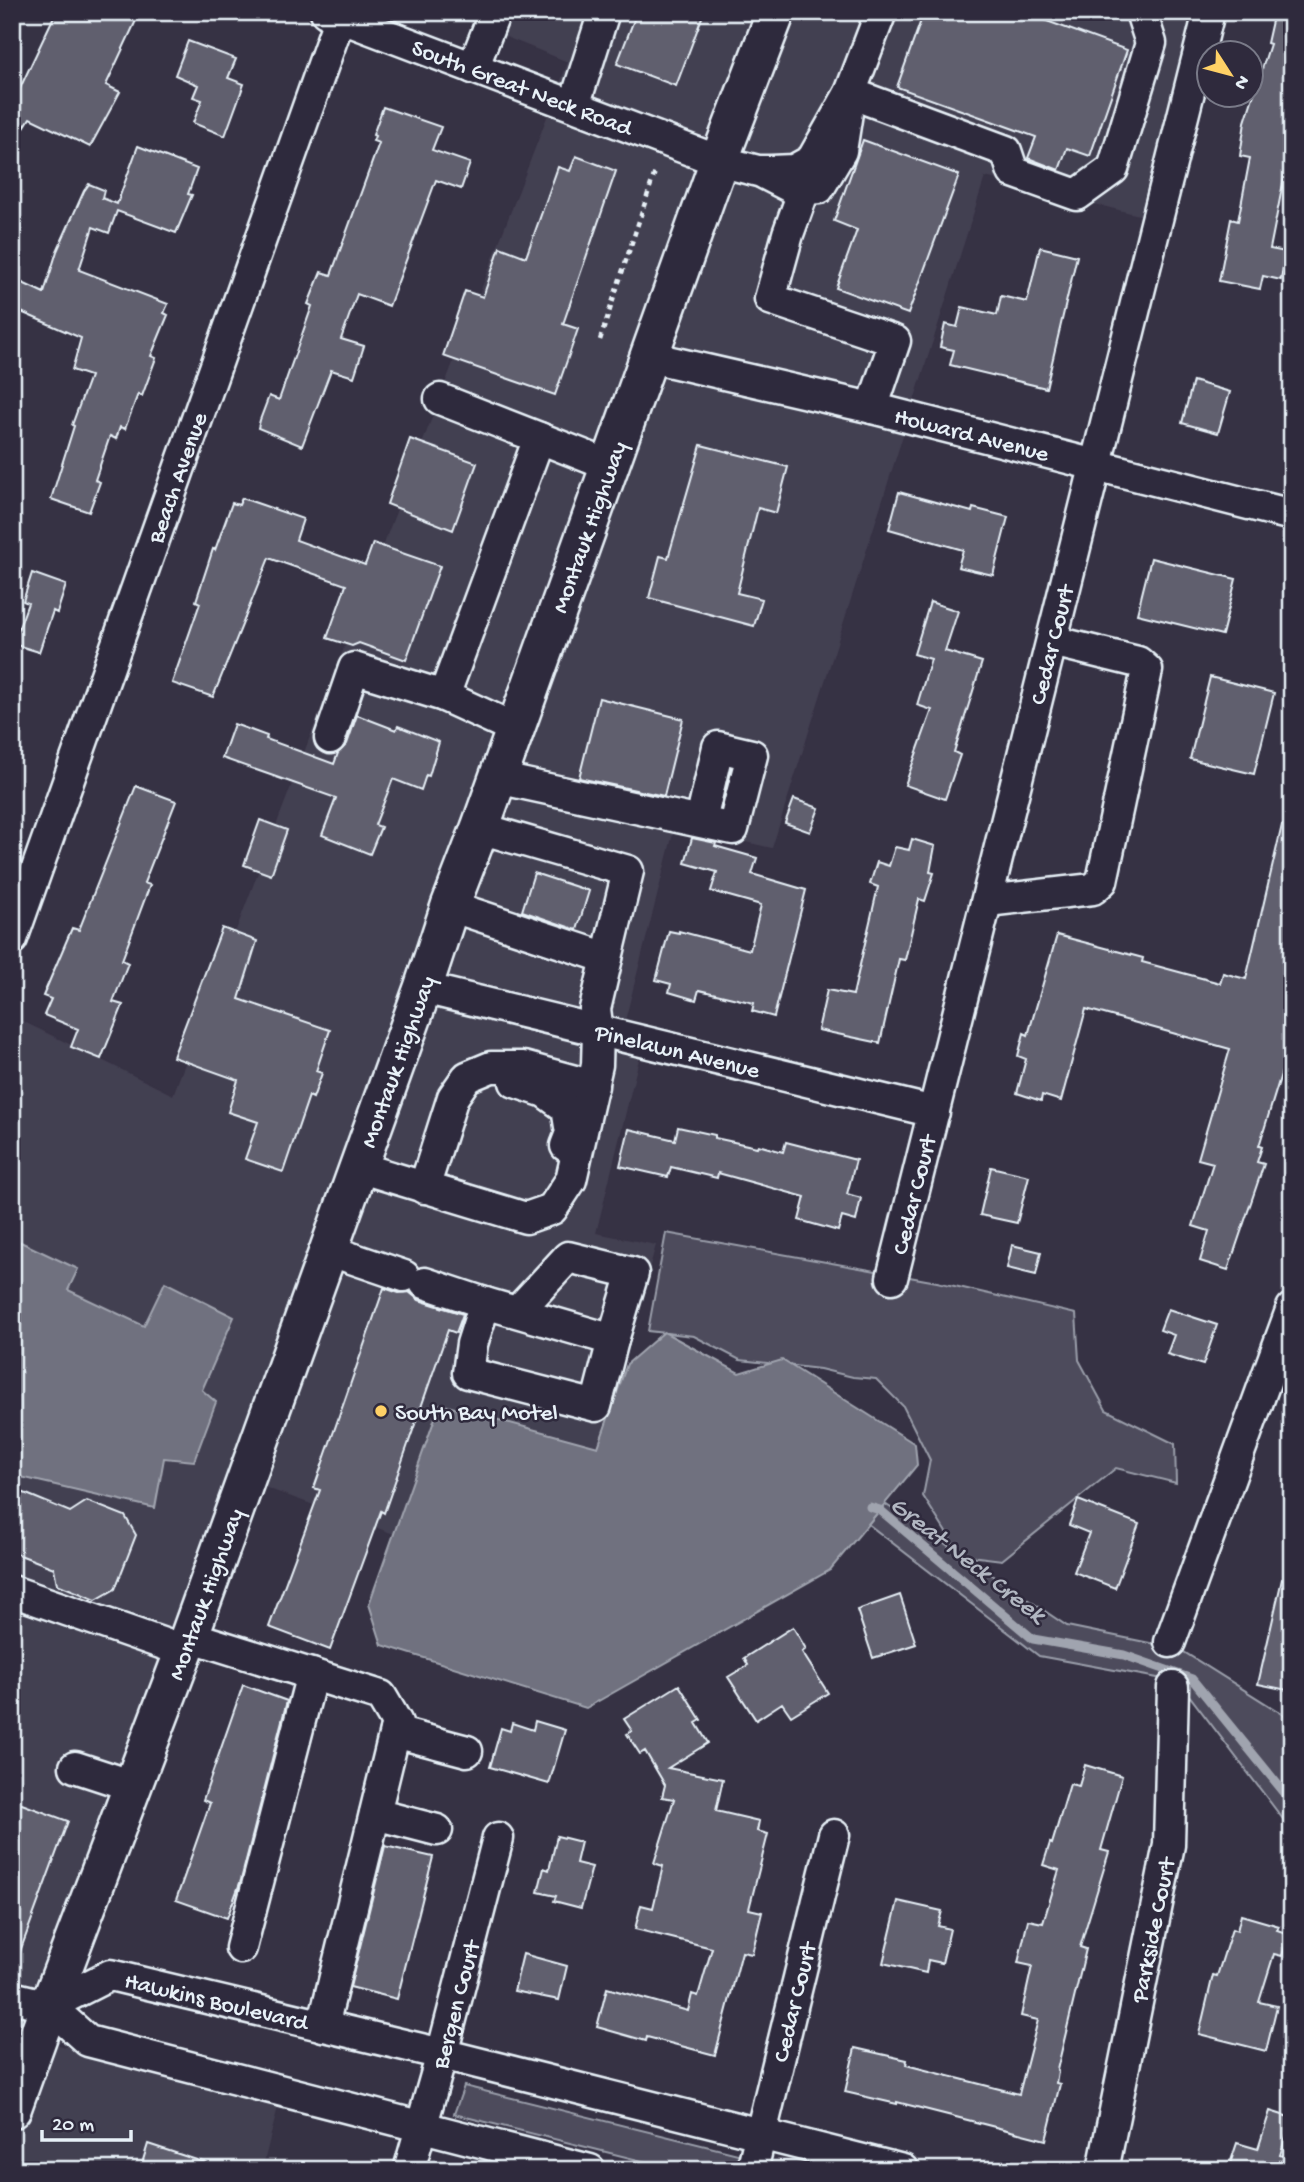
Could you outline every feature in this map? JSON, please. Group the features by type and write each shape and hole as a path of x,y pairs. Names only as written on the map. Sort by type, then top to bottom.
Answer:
{"main road":[{"name":"Montauk Highway","path":"12,2109 186,1643 719,161 776,12"}],"street":[{"path":"473,68 495,12"},
{"path":"574,106 604,12"},
{"path":"758,170 794,170 812,160 850,93 881,12"},
{"path":"850,93 1006,151 1013,172 1077,195 1112,169 1151,43 1141,12"},
{"name":"Cedar Court","path":"892,1278 1209,12"},
{"name":"South Great Neck Road","path":"333,15 719,161 758,170"},
{"name":"Beach Avenue","path":"12,939 333,15"},
{"path":"758,170 796,190 819,188 841,151 850,93"},
{"path":"804,190 788,234 771,299 895,341 872,408"},
{"name":"Howard Avenue","path":"650,358 872,408 1292,515"},
{"path":"440,399 611,466"},
{"path":"444,696 539,438"},
{"path":"987,901 1093,889 1102,881 1147,670 1138,662 1052,641"},
{"path":"330,738 354,668 444,696 516,729"},
{"path":"496,778 701,821"},
{"path":"358,1167 526,1218 552,1209 571,1180 597,1065 598,1032 594,1010 628,871 481,828"},
{"path":"450,906 607,958"},
{"name":"Pinelawn Avenue","path":"422,988 934,1112"},
{"path":"424,1188 453,1097 467,1077 491,1067 523,1067 593,1086"},
{"path":"491,1067 510,1080 545,1092 567,1108 571,1133 557,1173 544,1199 526,1218"},
{"path":"328,1250 485,1303 613,1340"},
{"path":"485,1303 472,1344 468,1373 596,1406 633,1273 568,1257 518,1311"},
{"path":"1170,1642 1292,1308"},
{"path":"12,1591 186,1643 312,1674 381,1696 397,1723 323,2026"},
{"path":"241,1948 312,1674"},
{"name":"Parkside Court","path":"1103,2170 1169,1845 1173,1687"},
{"path":"395,1732 467,1751"},
{"path":"75,1767 133,1786"},
{"path":"375,1814 437,1830"},
{"name":"Cedar Court","path":"752,2170 834,1835"},
{"name":"Bergen Court","path":"410,2170 498,1838"},
{"name":"Hawkins Boulevard","path":"49,2006 110,1975 442,2054 903,2170"},
{"path":"12,1997 49,2006 88,2041 590,2170"}],"path":[{"path":"600,340 655,172"}],"shaded area":[{"path":"444,12 1198,12 1147,217 985,177 772,848 675,826 619,1044 641,1051 596,1233 656,1245 598,1447 440,1404 394,1534 239,1478 28,2037 279,2103 262,2170 12,2170 12,1475 155,1507 164,1458 194,1461 202,1390 234,1318 145,1327 67,1290 78,1269 12,1238 12,1016 173,1095 568,62"},
{"path":"666,1233 937,1282 1076,1314 1079,1360 1106,1410 1175,1444 1176,1483 1116,1468 1002,1560 962,1555 1067,1626 1179,1649 1292,1720 1292,1831 1179,1682 1039,1656 868,1524 885,1504 959,1553 923,1496 930,1460 903,1406 876,1379 820,1369 740,1360 694,1336 648,1331"},
{"path":"464,2086 802,2170 678,2170 454,2114"}],"water":[{"path":"12,1238 78,1269 68,1290 144,1326 165,1282 234,1317 202,1390 216,1402 194,1461 164,1458 155,1508 12,1475"},
{"path":"664,1332 739,1373 782,1360 915,1444 917,1465 830,1570 586,1708 382,1645 369,1604 440,1404 598,1447 627,1364"}],"building":[{"path":"56,12 140,12 106,85 120,92 90,147 30,118 12,147 12,105"},
{"path":"637,12 704,12 676,86 617,64"},
{"path":"924,12 1022,12 1127,50 1090,156 1067,148 1059,170 1028,158 1036,137 897,87"},
{"path":"1274,12 1292,12 1292,138 1270,249 1286,252 1281,280 1263,276 1260,289 1219,281 1231,219 1238,221 1250,158 1240,156 1245,122 1249,108 1266,108 1266,56 1270,44 1267,43"},
{"path":"188,41 236,59 228,78 244,84 225,136 193,123 202,100 193,97 198,85 175,75"},
{"path":"383,107 441,127 432,150 470,163 461,189 436,180 389,306 357,294 341,339 364,346 354,377 331,370 302,446 258,428 269,396 279,400 312,306 308,304 321,272 331,275 379,143 373,141 373,135"},
{"path":"863,140 959,175 908,314 836,288 857,230 834,221"},
{"path":"138,146 197,169 188,194 192,195 176,233 117,211 109,233 93,227 79,270 168,304 164,313 168,315 151,356 156,358 142,396 138,394 125,429 120,427 116,439 110,436 95,480 100,482 89,512 51,499 74,426 72,425 90,376 72,370 81,338 12,308 12,278 44,293 57,251 84,191 89,184 104,190 102,198 117,204"},
{"path":"576,156 616,171 563,324 578,329 555,395 443,356 465,291 483,297 500,247 526,257 558,167 570,171"},
{"path":"1040,247 1077,256 1046,388 950,365 954,350 940,347 945,324 957,327 962,307 997,315 1001,296 1027,302"},
{"path":"1193,381 1230,392 1218,433 1182,423"},
{"path":"410,439 477,463 453,530 387,504"},
{"path":"701,445 788,467 776,513 758,508 737,593 762,599 754,626 649,598 660,556 668,558"},
{"path":"899,492 972,512 973,508 1008,517 993,575 958,567 963,550 889,529"},
{"path":"242,498 303,519 296,540 365,565 373,543 440,566 406,660 359,643 352,646 327,638 346,585 269,558 213,697 172,683 200,603 196,601 213,549 215,550 232,503 239,505"},
{"path":"1151,558 1236,579 1222,635 1137,614"},
{"path":"32,573 66,585 57,613 53,611 39,652 13,644 28,603 23,601"},
{"path":"930,602 958,611 945,651 982,662 954,752 960,755 945,799 905,785 932,710 917,705 931,659 914,654"},
{"path":"1210,677 1274,693 1254,774 1190,759"},
{"path":"599,698 683,719 664,796 579,778"},
{"path":"357,715 396,730 398,726 439,742 429,776 426,775 421,790 393,779 375,825 381,827 370,854 322,835 336,798 222,758 234,724 334,764 338,753 347,744"},
{"path":"136,786 176,801 144,883 150,885 122,960 128,963 113,1002 123,1005 101,1059 71,1047 78,1029 44,1015 51,999 43,996 72,928 79,930"},
{"path":"794,799 819,808 810,832 785,823"},
{"path":"260,820 287,830 271,875 244,865"},
{"path":"1282,825 1292,826 1292,1056 1287,1055 1259,1146 1262,1147 1257,1162 1264,1164 1228,1270 1200,1261 1209,1231 1193,1226 1213,1163 1198,1159 1230,1049 1086,1009 1061,1101 1042,1095 1041,1101 1017,1093 1026,1059 1018,1056 1024,1033 1028,1035 1057,935 1143,958 1142,962 1220,983 1223,973 1246,979"},
{"path":"692,838 716,843 715,846 757,858 752,874 806,890 774,1017 752,1011 754,1003 699,990 696,1000 669,992 671,984 656,980 669,931 679,931 750,950 761,905 711,891 717,872 685,863"},
{"path":"912,839 935,846 930,872 934,873 925,901 919,899 905,960 899,959 880,1043 818,1030 827,990 853,995 878,887 870,884 877,862 889,866 895,847 909,850"},
{"path":"534,873 589,891 577,930 522,911"},
{"path":"222,928 257,941 239,999 330,1030 316,1071 322,1073 313,1098 309,1096 283,1172 245,1159 258,1122 228,1112 238,1080 173,1057"},
{"path":"678,1127 715,1135 715,1138 783,1152 786,1142 856,1160 847,1194 861,1198 856,1221 842,1217 838,1231 799,1220 805,1197 718,1173 717,1178 671,1167 668,1177 620,1166 629,1129 675,1140"},
{"path":"991,1167 1029,1176 1017,1223 980,1215"},
{"path":"1012,1245 1041,1252 1036,1275 1007,1268"},
{"name":"South Bay Motel","path":"384,1288 399,1293 409,1292 419,1300 463,1314 456,1333 448,1330 384,1513 381,1511 330,1650 269,1627 320,1490 314,1488"},
{"path":"1168,1309 1217,1325 1203,1365 1167,1354 1174,1335 1160,1330"},
{"path":"12,1488 70,1512 87,1501 125,1516 136,1535 115,1589 96,1600 57,1584 54,1568 12,1552"},
{"path":"1078,1500 1139,1524 1115,1588 1074,1572 1089,1533 1069,1525"},
{"path":"1282,1579 1292,1580 1292,1691 1258,1684"},
{"path":"900,1595 916,1644 873,1658 857,1610"},
{"path":"793,1627 806,1649 802,1652 828,1693 791,1716 782,1703 756,1720 728,1677 748,1665 744,1658"},
{"path":"243,1685 287,1701 241,1880 227,1918 176,1900 210,1803 203,1800"},
{"path":"679,1685 701,1720 696,1723 708,1743 668,1768 723,1779 716,1811 759,1821 757,1831 768,1834 749,1909 762,1912 752,1954 742,1952 715,2055 647,2037 646,2041 597,2027 607,1988 688,2011 692,1994 698,1996 712,1948 635,1929 641,1905 653,1908 663,1866 654,1863 674,1799 662,1797 665,1785 645,1751 640,1754 627,1734 632,1731 624,1719"},
{"path":"535,1721 565,1730 549,1784 490,1767 501,1728 510,1731 512,1723 533,1730"},
{"path":"1085,1765 1122,1776 1101,1850 1109,1852 1080,1947 1086,1949 1057,2070 1056,2083 1060,2084 1046,2140 897,2102 845,2092 855,2048 907,2060 906,2065 1019,2094 1038,2020 1021,2016 1032,1966 1018,1963 1028,1920 1043,1923 1059,1870 1043,1865 1070,1784 1079,1786"},
{"path":"19,1803 68,1821 15,1965 12,1965 12,1822"},
{"path":"557,1836 581,1842 576,1863 592,1867 581,1908 554,1901 556,1896 538,1892 544,1868 549,1870"},
{"path":"385,1846 433,1857 397,1999 350,1987"},
{"path":"898,1901 942,1911 938,1926 950,1929 942,1963 928,1960 926,1973 883,1963"},
{"path":"1241,1915 1279,1926 1277,1930 1289,1934 1282,1956 1274,1954 1259,2002 1277,2006 1266,2051 1199,2034 1213,1975 1217,1976 1232,1929 1237,1931"},
{"path":"523,1954 567,1966 559,2000 514,1991"},
{"path":"1270,2111 1292,2118 1280,2155 1292,2159 1292,2170 1228,2170 1237,2143 1258,2149"},
{"path":"148,2144 212,2165 212,2170 140,2170"}],"waterway":[{"name":"Great Neck Creek","path":"870,1507 880,1510 1033,1639 1124,1655 1192,1679 1292,1802"}],"place":[{"name":"South Bay Motel","path":"381,1411"}]}
